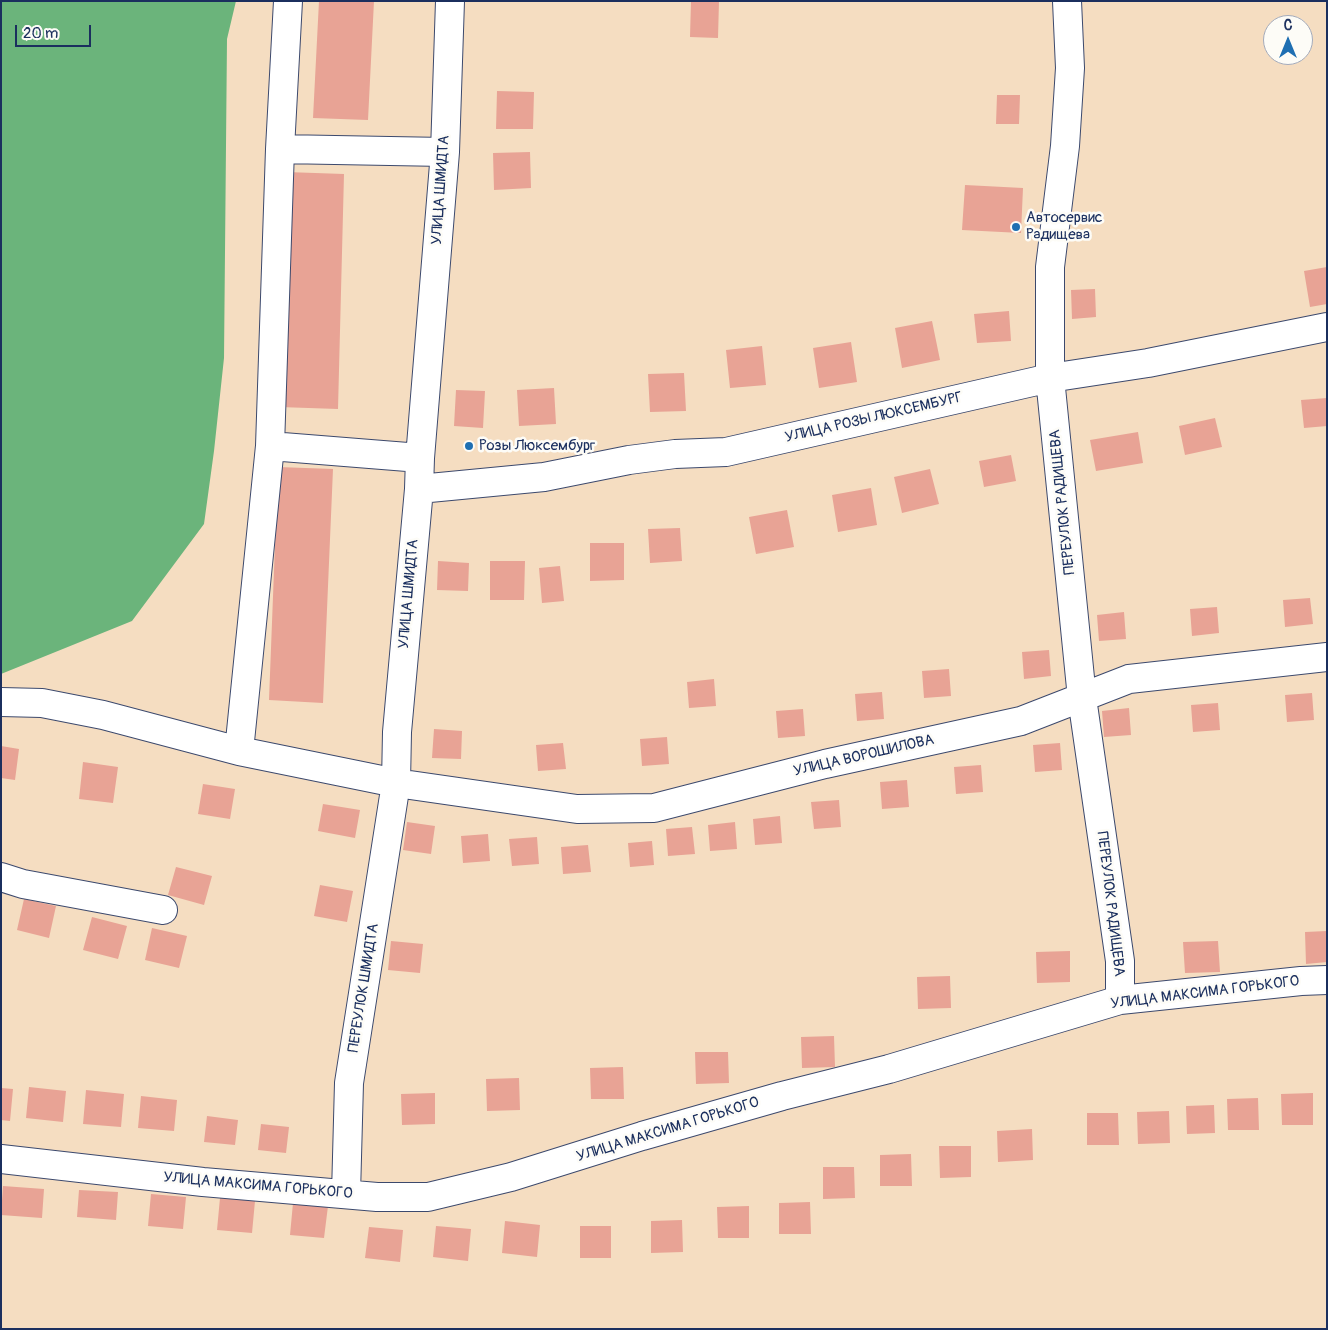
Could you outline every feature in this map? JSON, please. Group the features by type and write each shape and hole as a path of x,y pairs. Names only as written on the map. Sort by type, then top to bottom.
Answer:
{"street":[{"path":"239,751 270,446 280,149 288,1"},
{"name":"УЛИЦА ШМИДТА","path":"396,783 396,732 419,489 445,152 450,1"},
{"name":"ПЕРЕУЛОК РАДИЩЕВА","path":"1067,1 1070,68 1065,146 1050,267 1050,378 1082,698 1120,961 1120,1000"},
{"path":"280,149 445,152"},
{"name":"УЛИЦА РОЗЫ ЛЮКСЕМБУРГ","path":"419,489 544,477 629,460 675,454 726,452 1050,378 1148,363 1327,327"},
{"path":"270,446 420,458"},
{"name":"УЛИЦА ВОРОШИЛОВА","path":"396,783 576,809 654,808 825,764 1021,721 1129,679 1327,657"},
{"path":"1,702 42,702 102,715 239,751 396,783"},
{"name":"ПЕРЕУЛОК ШМИДТА","path":"346,1194 349,1083 396,783"},
{"path":"1,877 22,884 163,910"},
{"name":"УЛИЦА МАКСИМА ГОРЬКОГО","path":"1,1159 194,1181 377,1197 428,1197 511,1177 642,1136 782,1096 890,1069 1120,1000 1300,981 1327,980"}],"green space":[{"path":"1,1 236,1 227,39 224,358 204,524 132,621 1,674"}],"building":[{"path":"319,1 374,1 368,120 313,118"},
{"path":"691,1 719,1 718,38 690,37"},
{"path":"497,91 534,92 533,129 496,129"},
{"path":"997,95 1020,95 1019,124 996,124"},
{"path":"530,152 531,188 494,190 493,153"},
{"path":"286,172 344,174 338,409 279,407"},
{"path":"965,185 1023,188 1021,233 962,230"},
{"path":"1327,267 1327,304 1310,307 1304,271"},
{"path":"1095,289 1096,317 1072,319 1071,290"},
{"path":"1009,311 1011,341 977,343 974,314"},
{"path":"932,321 940,360 902,368 895,328"},
{"path":"851,342 857,382 819,388 813,348"},
{"path":"762,346 766,385 730,388 726,350"},
{"path":"684,373 686,411 650,412 648,374"},
{"path":"554,388 556,424 519,426 517,390"},
{"path":"456,390 485,391 483,428 454,426"},
{"path":"1327,398 1327,426 1304,428 1301,400"},
{"path":"1215,418 1222,447 1185,455 1179,426"},
{"path":"1138,432 1143,463 1096,471 1090,440"},
{"path":"1011,455 1016,481 984,487 979,461"},
{"path":"278,467 333,469 323,703 269,700"},
{"path":"930,469 939,504 902,513 894,477"},
{"path":"871,488 877,525 838,532 832,495"},
{"path":"787,510 794,547 756,554 749,517"},
{"path":"680,528 682,561 650,563 648,529"},
{"path":"590,543 624,543 624,580 590,581"},
{"path":"438,561 469,563 468,591 437,590"},
{"path":"490,561 525,561 524,600 490,600"},
{"path":"560,566 564,601 542,603 539,568"},
{"path":"1310,598 1313,624 1285,627 1283,600"},
{"path":"1217,607 1219,633 1192,636 1190,609"},
{"path":"1124,612 1126,639 1099,641 1097,615"},
{"path":"1049,650 1051,676 1024,679 1022,652"},
{"path":"949,669 951,696 924,698 922,671"},
{"path":"714,679 716,706 689,708 687,682"},
{"path":"882,692 884,719 857,721 855,694"},
{"path":"1312,693 1314,720 1287,722 1285,695"},
{"path":"1218,703 1220,730 1193,732 1191,705"},
{"path":"1129,708 1131,735 1104,737 1102,711"},
{"path":"803,709 805,736 778,738 776,711"},
{"path":"434,729 462,731 461,759 432,758"},
{"path":"667,737 669,764 642,766 640,739"},
{"path":"563,743 566,769 538,771 536,745"},
{"path":"1060,743 1062,770 1035,772 1033,745"},
{"path":"1,746 19,749 15,780 1,778"},
{"path":"83,762 118,767 113,803 79,799"},
{"path":"981,765 983,792 956,794 954,767"},
{"path":"907,780 909,807 882,809 880,782"},
{"path":"203,784 235,789 230,819 198,814"},
{"path":"839,800 841,827 814,829 811,802"},
{"path":"323,804 360,810 355,838 318,831"},
{"path":"780,816 782,843 755,845 753,819"},
{"path":"407,822 435,826 431,854 403,850"},
{"path":"735,822 737,849 710,851 708,825"},
{"path":"692,827 695,854 668,856 666,829"},
{"path":"488,834 490,861 463,863 461,836"},
{"path":"537,837 539,864 512,866 509,839"},
{"path":"652,841 654,865 630,867 628,843"},
{"path":"588,845 591,872 563,874 561,847"},
{"path":"176,867 212,876 204,905 168,895"},
{"path":"320,885 353,891 347,922 314,916"},
{"path":"24,899 56,906 49,938 17,930"},
{"path":"92,917 127,926 118,959 83,950"},
{"path":"152,928 187,936 179,968 145,960"},
{"path":"1327,931 1327,962 1306,964 1305,932"},
{"path":"391,941 423,944 420,973 388,970"},
{"path":"1218,941 1220,972 1185,973 1183,942"},
{"path":"1070,951 1070,982 1037,983 1036,952"},
{"path":"950,976 951,1008 918,1009 917,977"},
{"path":"834,1036 835,1067 802,1068 801,1037"},
{"path":"695,1052 728,1052 729,1083 696,1084"},
{"path":"623,1067 624,1099 591,1099 590,1068"},
{"path":"519,1078 520,1110 487,1111 486,1079"},
{"path":"29,1087 66,1091 63,1122 26,1118"},
{"path":"1,1088 13,1089 10,1121 1,1120"},
{"path":"86,1090 124,1094 121,1127 83,1124"},
{"path":"435,1093 435,1124 402,1125 401,1094"},
{"path":"1313,1093 1313,1125 1282,1125 1281,1094"},
{"path":"141,1096 177,1100 174,1131 138,1128"},
{"path":"1258,1098 1259,1130 1228,1130 1227,1099"},
{"path":"1214,1105 1215,1133 1187,1134 1186,1106"},
{"path":"1169,1111 1170,1143 1138,1144 1137,1112"},
{"path":"1087,1113 1118,1113 1119,1145 1087,1145"},
{"path":"207,1116 238,1120 235,1145 204,1142"},
{"path":"261,1124 289,1127 286,1153 258,1150"},
{"path":"1032,1129 1033,1160 998,1162 997,1131"},
{"path":"939,1146 971,1146 971,1177 940,1178"},
{"path":"911,1154 912,1186 880,1186 880,1155"},
{"path":"823,1167 854,1167 855,1198 823,1199"},
{"path":"3,1186 44,1189 42,1218 1,1215"},
{"path":"79,1190 118,1192 116,1220 77,1217"},
{"path":"151,1194 186,1197 183,1229 148,1226"},
{"path":"220,1198 255,1201 252,1233 217,1230"},
{"path":"810,1202 811,1234 779,1234 779,1203"},
{"path":"293,1203 328,1206 324,1238 290,1235"},
{"path":"749,1206 749,1238 718,1238 717,1207"},
{"path":"682,1220 683,1252 651,1253 651,1221"},
{"path":"505,1221 540,1225 537,1257 502,1253"},
{"path":"436,1226 471,1229 468,1261 433,1257"},
{"path":"580,1226 611,1226 611,1258 580,1258"},
{"path":"369,1227 403,1230 400,1262 365,1258"}],"place":[{"name":"Автосервис Радищева","path":"1016,227"},
{"name":"Розы Люксембург","path":"469,446"}]}
